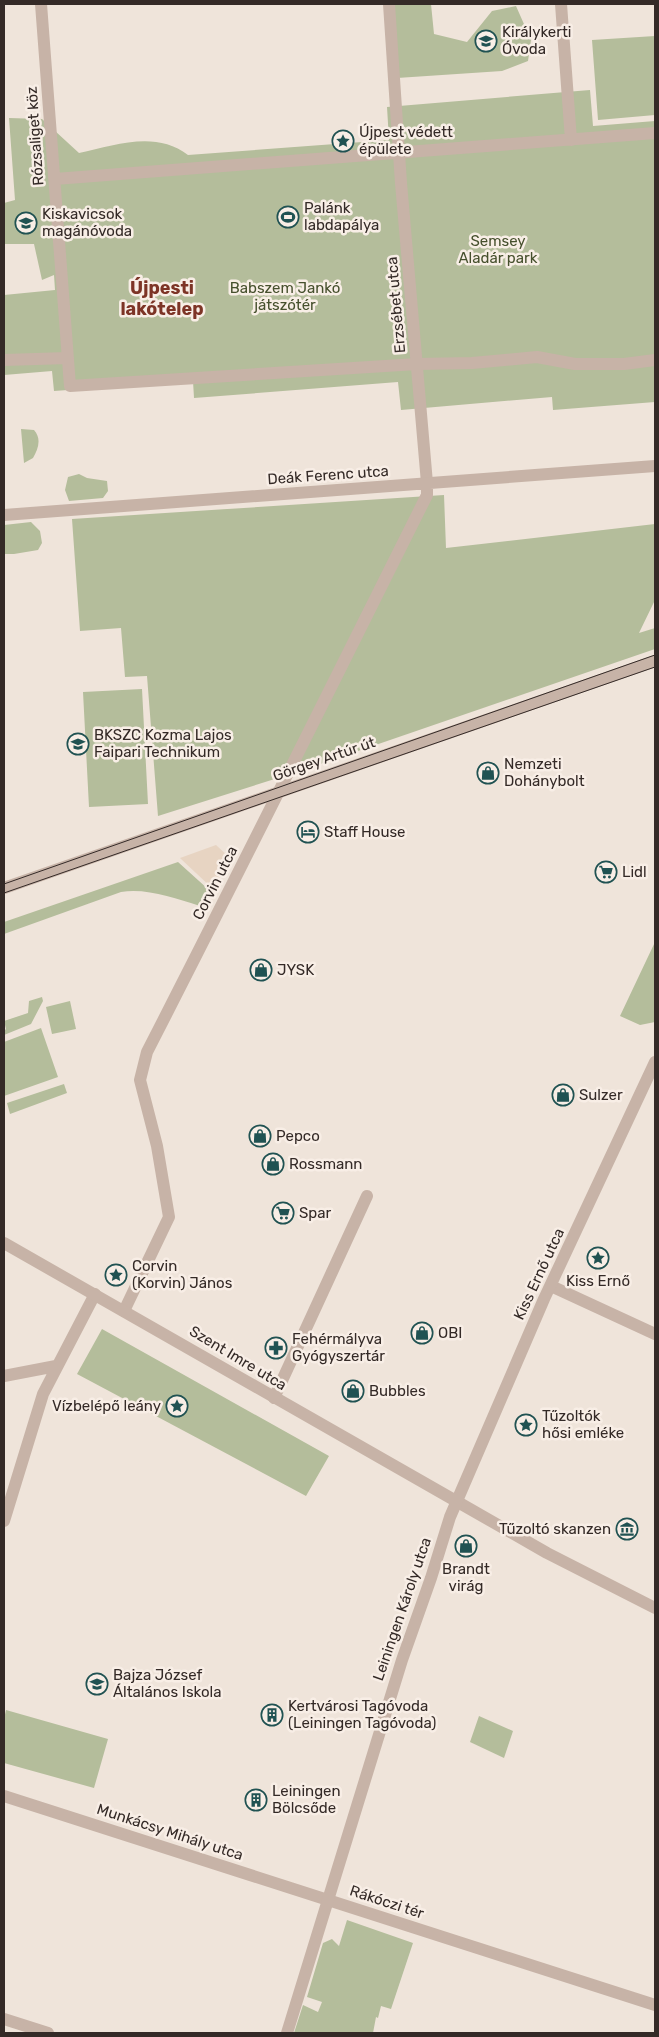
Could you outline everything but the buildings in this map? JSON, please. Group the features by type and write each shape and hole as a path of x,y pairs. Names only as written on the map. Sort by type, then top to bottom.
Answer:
{"street":[{"name":"Rózsaliget köz","path":"42,4 70,386 417,364"},
{"name":"Erzsébet utca","path":"389,4 399,153 427,483"},
{"path":"562,4 571,140"},
{"path":"55,179 655,133"},
{"path":"417,364 472,363 537,357 575,364 624,364 655,360"},
{"path":"4,360 68,358"},
{"name":"Deák Ferenc utca","path":"4,515 655,466"},
{"name":"Corvin utca","path":"124,1311 169,1217 157,1146 140,1080 147,1052 427,496 427,483"},
{"name":"Görgey Artúr út","path":"4,888 655,661"},
{"name":"Kiss Ernő utca","path":"456,1501 551,1286 655,1062"},
{"path":"274,1398 367,1196"},
{"name":"Szent Imre utca","path":"4,1244 95,1294 546,1553 655,1608"},
{"path":"551,1286 654,1334"},
{"path":"4,1521 36,1412 56,1366 95,1294"},
{"path":"4,1376 56,1366"},
{"name":"Leiningen Károly utca","path":"327,1899 402,1660 456,1501"},
{"name":"Munkácsy Mihály utca","path":"4,1796 327,1899"},
{"name":"Rákóczi tér","path":"287,2033 327,1899 655,2005"},
{"path":"4,2019 48,2033"}],"green space":[{"path":"390,4 431,4 434,34 467,42 492,11 516,6 531,40 528,61 502,71 397,78"},
{"path":"655,36 655,115 598,120 592,40"},
{"name":"Semsey Aladár park","path":"590,90 593,126 655,121 655,402 553,410 552,397 401,410 398,382 194,398 193,381 54,391 52,371 4,375 4,295 55,290 54,275 42,280 34,244 4,244 4,203 15,200 9,118 42,119 79,153 121,144 149,141 176,147 188,155 389,140 387,107"},
{"path":"21,429 34,430 39,440 38,448 33,458 24,463"},
{"path":"79,474 87,478 107,481 108,491 103,498 69,501 65,490 68,477"},
{"path":"444,495 446,548 655,524 655,600 639,633 655,628 655,649 297,772 158,816 147,676 125,677 121,628 80,631 72,519"},
{"path":"31,522 40,531 42,543 38,550 4,554 4,525"},
{"path":"142,689 148,804 89,807 83,692"},
{"path":"178,862 209,890 200,906 141,891 121,892 4,934 4,922"},
{"path":"655,942 655,1022 640,1025 620,1016"},
{"path":"42,997 43,1001 31,1024 4,1035 6,1029 4,1021 28,1013 29,1001"},
{"path":"70,1001 76,1029 52,1034 46,1007"},
{"path":"41,1028 58,1077 4,1096 4,1042"},
{"path":"64,1084 67,1093 10,1114 7,1103"},
{"path":"102,1329 329,1456 306,1496 77,1374"},
{"path":"6,1710 108,1739 94,1788 4,1763 4,1719"},
{"path":"479,1716 513,1731 504,1758 470,1742"},
{"path":"347,1920 413,1943 391,2009 381,2006 378,2018 376,2017 373,2033 294,2033 303,2005 318,2012 322,2002 307,1997 323,1943 332,1939 339,1946"}],"shaded area":[{"path":"216,845 230,858 213,889 180,858"}],"tram line":[{"path":"4,884 655,655"},
{"path":"4,893 655,667"}],"place":[{"name":"Királykerti Óvoda","path":"486,41"},
{"name":"Újpest védett épülete","path":"343,141"},
{"name":"Palánk labdapálya","path":"288,217"},
{"name":"Kiskavicsok magánóvoda","path":"26,223"},
{"name":"BKSZC Kozma Lajos Faipari Technikum","path":"78,744"},
{"name":"Nemzeti Dohánybolt","path":"488,773"},
{"name":"Staff House","path":"308,832"},
{"name":"Lidl","path":"606,872"},
{"name":"JYSK","path":"261,970"},
{"name":"Sulzer","path":"563,1095"},
{"name":"Pepco","path":"260,1136"},
{"name":"Rossmann","path":"273,1164"},
{"name":"Spar","path":"283,1213"},
{"name":"Kiss Ernő","path":"598,1258"},
{"name":"Corvin (Korvin) János","path":"116,1275"},
{"name":"OBI","path":"422,1333"},
{"name":"Fehérmályva Gyógyszertár","path":"276,1348"},
{"name":"Bubbles","path":"353,1391"},
{"name":"Vízbelépő leány","path":"177,1406"},
{"name":"Tűzoltók hősi emléke","path":"526,1425"},
{"name":"Tűzoltó skanzen","path":"627,1529"},
{"name":"Brandt virág","path":"466,1546"},
{"name":"Bajza József Általános Iskola","path":"97,1684"},
{"name":"Kertvárosi Tagóvoda (Leiningen Tagóvoda)","path":"272,1715"},
{"name":"Leiningen Bölcsőde","path":"256,1800"}],"district":[{"name":"Újpesti lakótelep","path":"162,298"}],"park label":[{"name":"Babszem Jankó játszótér","path":"285,296"}]}
